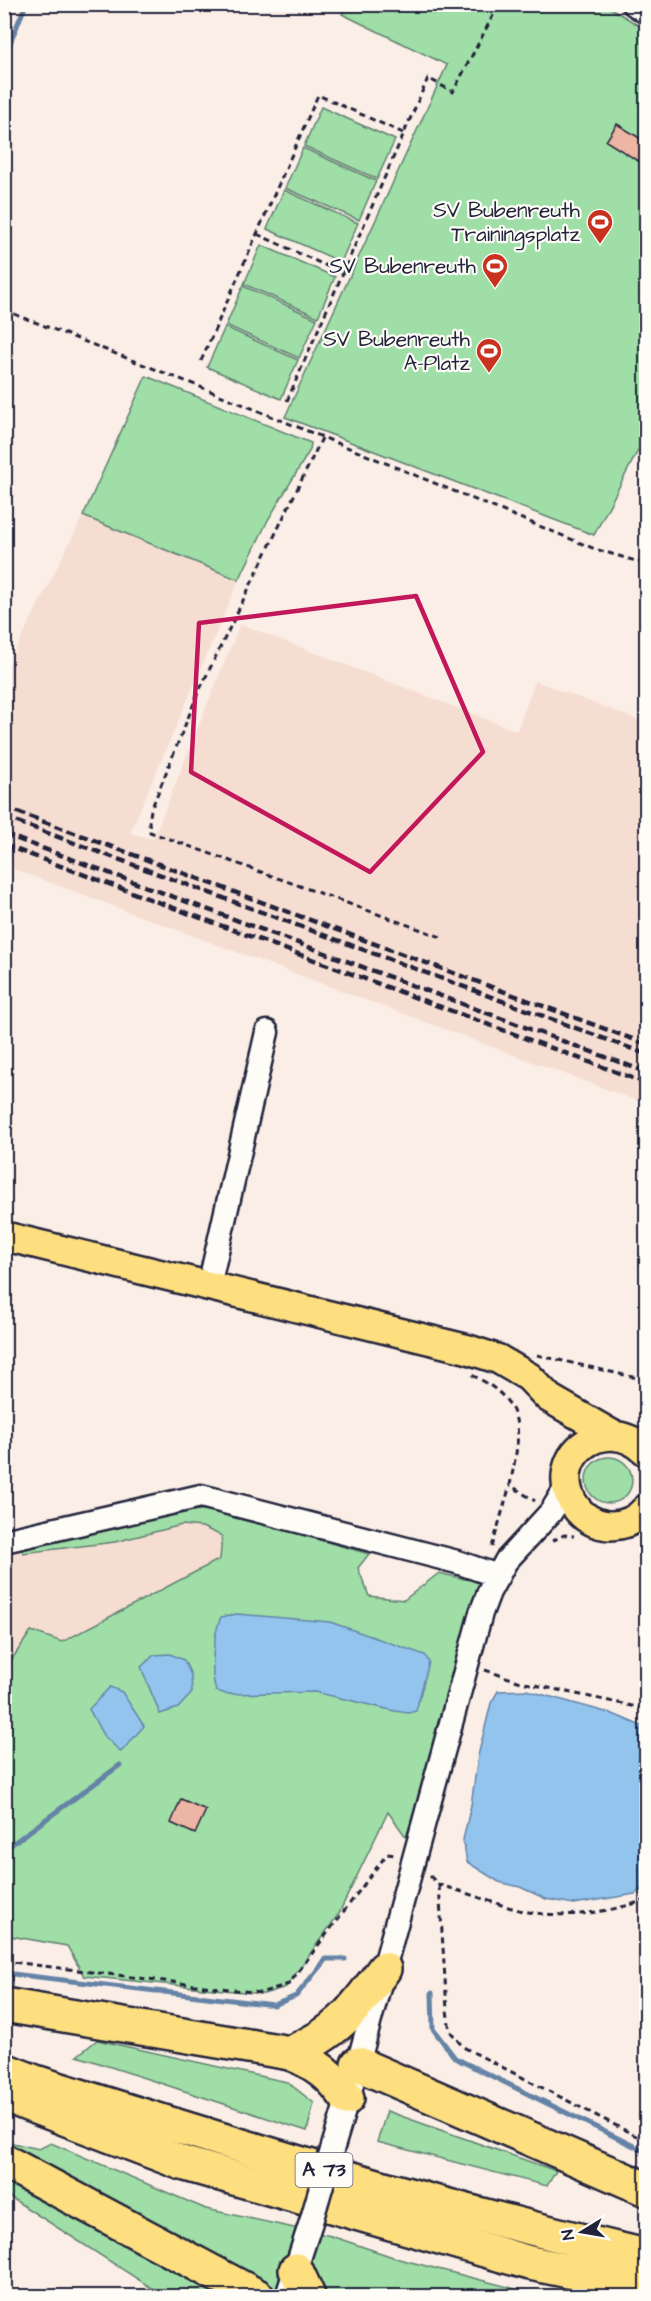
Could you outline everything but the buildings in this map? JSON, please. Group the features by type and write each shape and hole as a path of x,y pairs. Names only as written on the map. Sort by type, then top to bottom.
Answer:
{"highway":[{"path":"290,2053 325,2036 342,2022 384,1969"},
{"path":"4,2005 290,2053 324,2070 347,2098"},
{"path":"358,2064 646,2189"},
{"name":"A 73","path":"4,2070 35,2082 267,2154 560,2237 646,2256"},
{"name":"A 73","path":"4,2095 182,2163 530,2263 646,2287"},
{"path":"4,2161 257,2296"}],"main road":[{"path":"4,1236 488,1355 529,1377 549,1398 560,1417 573,1456"},
{"path":"549,1398 636,1443"},
{"path":"561,1528 579,1511 571,1499 567,1486 567,1470 573,1456 584,1444 597,1437 636,1443"},
{"path":"561,1528 630,1522 646,1509"}],"street":[{"path":"634,4 646,12"},
{"path":"209,1286 267,1032"},
{"path":"297,2288 311,2222 358,2064 491,1574 506,1561 561,1528 567,1486"},
{"path":"4,1541 201,1497 457,1562 491,1574"}],"path":[{"path":"287,401 428,78 453,92 499,4"},
{"path":"201,361 318,95 403,133"},
{"path":"257,234 342,273"},
{"path":"4,310 198,386 595,549 646,564"},
{"path":"322,438 198,693 151,810 150,832 444,938"},
{"path":"536,1354 646,1380"},
{"path":"468,1373 488,1383 504,1396 513,1409 517,1424 517,1452 491,1574"},
{"path":"510,1485 561,1528"},
{"path":"467,1661 495,1674 521,1682 646,1709"},
{"path":"4,1961 260,1993 289,1984 387,1854 414,1860 439,1885 520,1910 569,1915 621,1908 646,1900"},
{"path":"439,1885 450,2031 463,2047 646,2141"}],"highlighted area":[{"path":"416,596 483,752 370,872 191,772 199,623"}],"shaded area":[{"path":"83,516 239,580 130,833 153,839 240,624 517,731 535,681 646,723 646,1104 5,866 4,673"},
{"path":"182,1525 202,1527 222,1536 220,1559 62,1643 31,1631 5,1671 5,1529 11,1530 22,1544 24,1552 115,1542"}],"green space":[{"name":"SV Bubenreuth","path":"345,5 606,5 646,30 646,435 594,535 285,417 447,65 342,14"},
{"path":"321,107 395,140 377,179 304,146"},
{"path":"303,148 376,181 359,220 285,188"},
{"path":"284,190 358,223 341,262 267,229"},
{"path":"261,245 335,277 318,317 244,284"},
{"path":"243,286 317,319 299,358 226,325"},
{"path":"225,327 298,360 281,399 207,367"},
{"path":"146,376 311,443 310,450 268,520 239,580 83,516"},
{"path":"609,1457 625,1464 632,1480 625,1496 609,1503 593,1496 586,1480 593,1464"},
{"path":"188,1509 222,1512 369,1554 358,1568 369,1596 404,1600 439,1573 464,1579 488,1581 467,1656 406,1837 388,1812 338,1915 286,1987 264,1994 84,1976 67,1946 5,1935 4,1671 31,1631 62,1642 220,1559 222,1536 202,1527 182,1525 115,1542 23,1553 22,1544"},
{"path":"97,2040 287,2082 314,2103 307,2131 77,2056"},
{"path":"387,2111 556,2171 547,2186 377,2142"},
{"path":"4,2141 39,2149 51,2143 206,2209 331,2236 399,2259 543,2296 164,2296 5,2194"}],"water":[{"path":"237,1614 330,1622 425,1655 429,1662 416,1711 409,1713 395,1711 315,1692 226,1694 216,1691 213,1665 218,1624 221,1617"},
{"path":"170,1654 184,1660 191,1675 192,1693 178,1708 160,1714 141,1667 154,1655"},
{"path":"110,1687 122,1692 144,1726 121,1752 103,1735 89,1709"},
{"path":"526,1690 613,1714 646,1728 646,1886 635,1894 574,1904 546,1899 520,1887 499,1882 467,1862 463,1840 478,1756 491,1703 498,1691"}],"waterway":[{"path":"4,57 26,4"},
{"path":"4,1850 120,1765"},
{"path":"4,1973 274,2005 296,1996 326,1959 345,1959"},
{"path":"432,1993 433,2029 455,2058 646,2152"}],"railway":[{"path":"4,807 646,1044"},
{"path":"4,817 646,1054"},
{"path":"4,834 646,1072"},
{"path":"4,845 646,1083"}],"place":[{"name":"SV Bubenreuth Trainingsplatz","path":"600,245"},
{"name":"SV Bubenreuth","path":"495,289"},
{"name":"SV Bubenreuth A-Platz","path":"489,374"}]}
